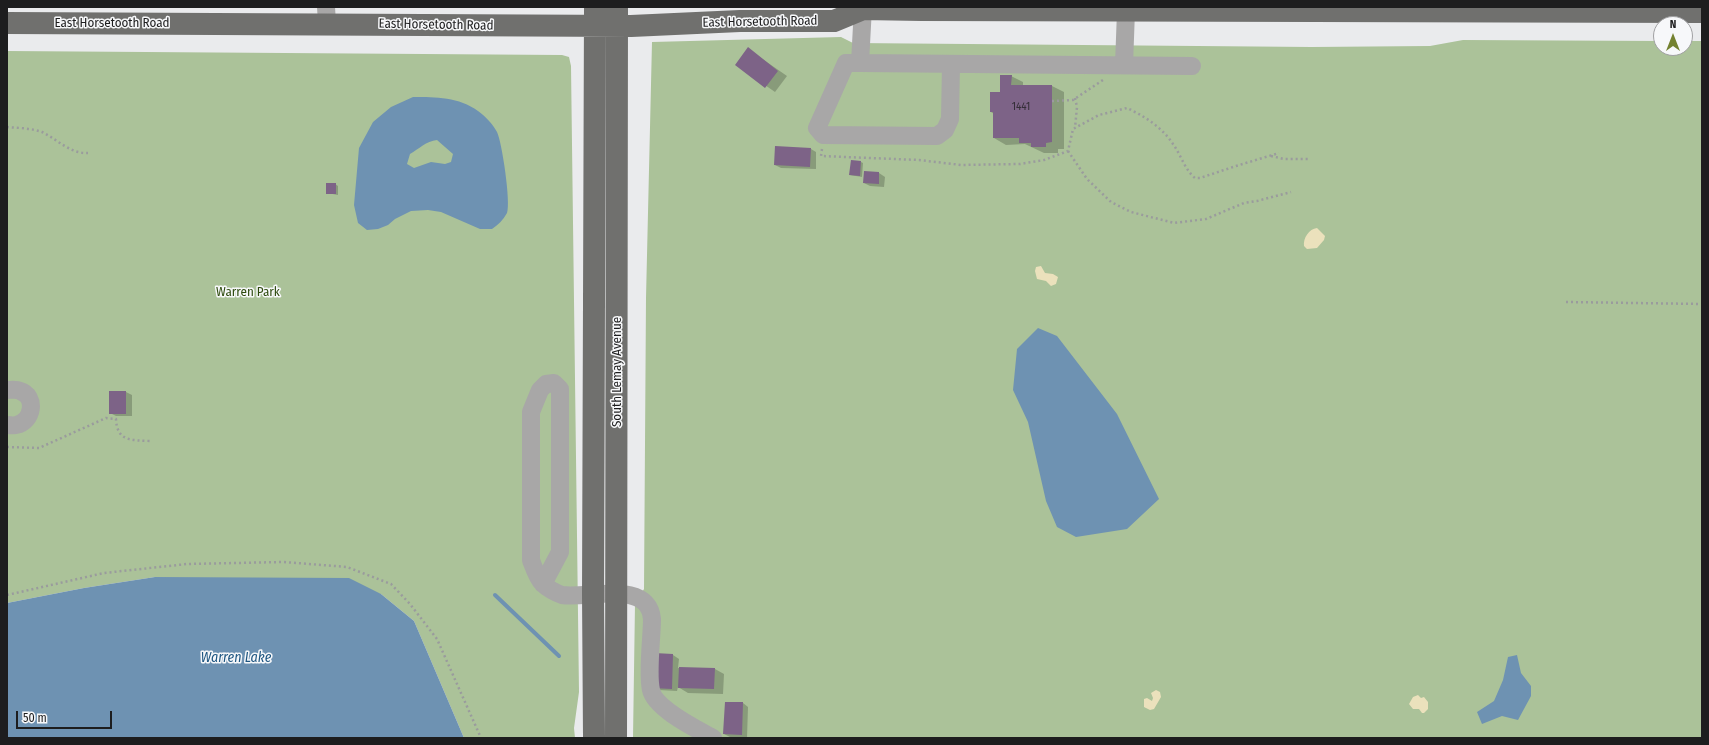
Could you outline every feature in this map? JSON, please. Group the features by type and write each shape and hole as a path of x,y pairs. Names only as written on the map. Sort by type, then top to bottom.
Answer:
{"main road":[{"name":"East Horsetooth Road","path":"7,23 326,15 595,16 740,22 834,21 861,8 1693,11"},
{"name":"South Lemay Avenue","path":"594,738 595,16"},
{"name":"South Lemay Avenue","path":"616,738 617,17"}],"lane":[{"path":"860,64 861,8"},
{"path":"1122,65 1124,9"},
{"path":"951,64 950,119 946,130 937,136 823,135 817,128 846,64 951,64 1192,66"},
{"path":"543,584 560,552 560,389 554,383 546,384 540,390 531,412 531,560 535,572 543,584 561,595 616,594 632,596 647,604 652,612 651,691 659,703 680,720 713,738"},
{"path":"7,390 19,390 25,394 31,402 32,408 28,418 23,422 17,425 7,426"}],"path":[{"path":"1052,101 1061,102 1075,98 1103,80 1122,65"},
{"path":"1075,98 1077,107 1076,128"},
{"path":"1279,153 1200,178 1195,178 1190,174 1172,142 1142,115 1126,108 1099,115 1073,129 1068,151 1087,178 1111,202 1131,212 1174,223 1206,219 1244,203 1290,192"},
{"path":"7,127 39,131 53,137 72,150 88,153"},
{"path":"823,135 821,156 919,160 961,165 1020,164 1044,160 1068,151"},
{"path":"1270,156 1284,159 1310,159"},
{"path":"1566,302 1702,304"},
{"path":"7,447 39,448 106,418 116,420 116,428 121,436 130,440 150,441"},
{"path":"7,595 104,574 187,564 284,562 347,567 391,584 410,604 437,639 481,738"}],"green space":[{"path":"841,37 853,43 1312,47 1430,46 1463,40 1653,41 1653,56 1693,56 1693,41 1702,41 1702,738 633,738 635,604 644,589 646,298 652,42"},
{"name":"Warren Park","path":"7,51 562,55 569,57 571,66 579,692 574,728 575,738 464,738 414,621 381,594 155,577 84,588 7,603"}],"sand":[{"path":"1317,228 1325,236 1324,240 1317,248 1307,249 1304,246 1306,237 1311,230"},
{"path":"1041,266 1045,273 1053,274 1058,277 1056,284 1051,286 1046,281 1037,279 1035,271 1036,267"},
{"path":"1156,690 1160,692 1161,697 1154,709 1150,710 1144,707 1144,699 1147,698 1152,701 1153,698 1151,693"},
{"path":"1418,695 1421,698 1424,697 1428,702 1428,709 1424,713 1422,713 1419,709 1413,709 1409,704 1413,697"}],"water":[{"path":"413,97 430,97 455,100 471,106 489,120 499,138 507,186 507,213 498,224 492,229 480,229 441,212 428,210 411,211 395,219 388,225 378,229 367,230 358,223 354,205 359,148 373,122 391,107","holes":["437,140 453,154 451,162 445,164 431,162 414,168 407,164 410,154 426,144"]},
{"path":"1038,328 1057,336 1117,414 1159,499 1127,529 1076,537 1057,527 1046,501 1028,422 1013,390 1017,349"},
{"name":"Warren Lake","path":"155,577 349,578 381,594 414,621 464,738 7,738 7,603 84,588"},
{"path":"1517,655 1521,673 1531,686 1531,696 1518,720 1502,716 1482,724 1477,712 1494,701 1503,680 1508,657"}],"building":[{"path":"748,47 778,71 765,88 735,65"},
{"path":"1000,75 1012,75 1011,85 1052,85 1052,142 1046,143 1046,147 1031,147 1031,143 1019,143 1019,138 993,138 993,112 990,112 990,92 1000,92"},
{"path":"775,146 811,148 810,167 774,165"},
{"path":"851,160 861,161 860,176 849,175"},
{"path":"864,171 879,172 879,184 863,183"},
{"path":"326,183 336,183 336,194 326,194"},
{"path":"109,391 126,391 126,414 109,414"},
{"path":"654,653 673,654 672,689 652,688"},
{"path":"679,667 715,668 714,689 678,688"},
{"path":"725,702 743,702 742,735 723,734"}],"waterway":[{"path":"495,595 559,656"}]}
